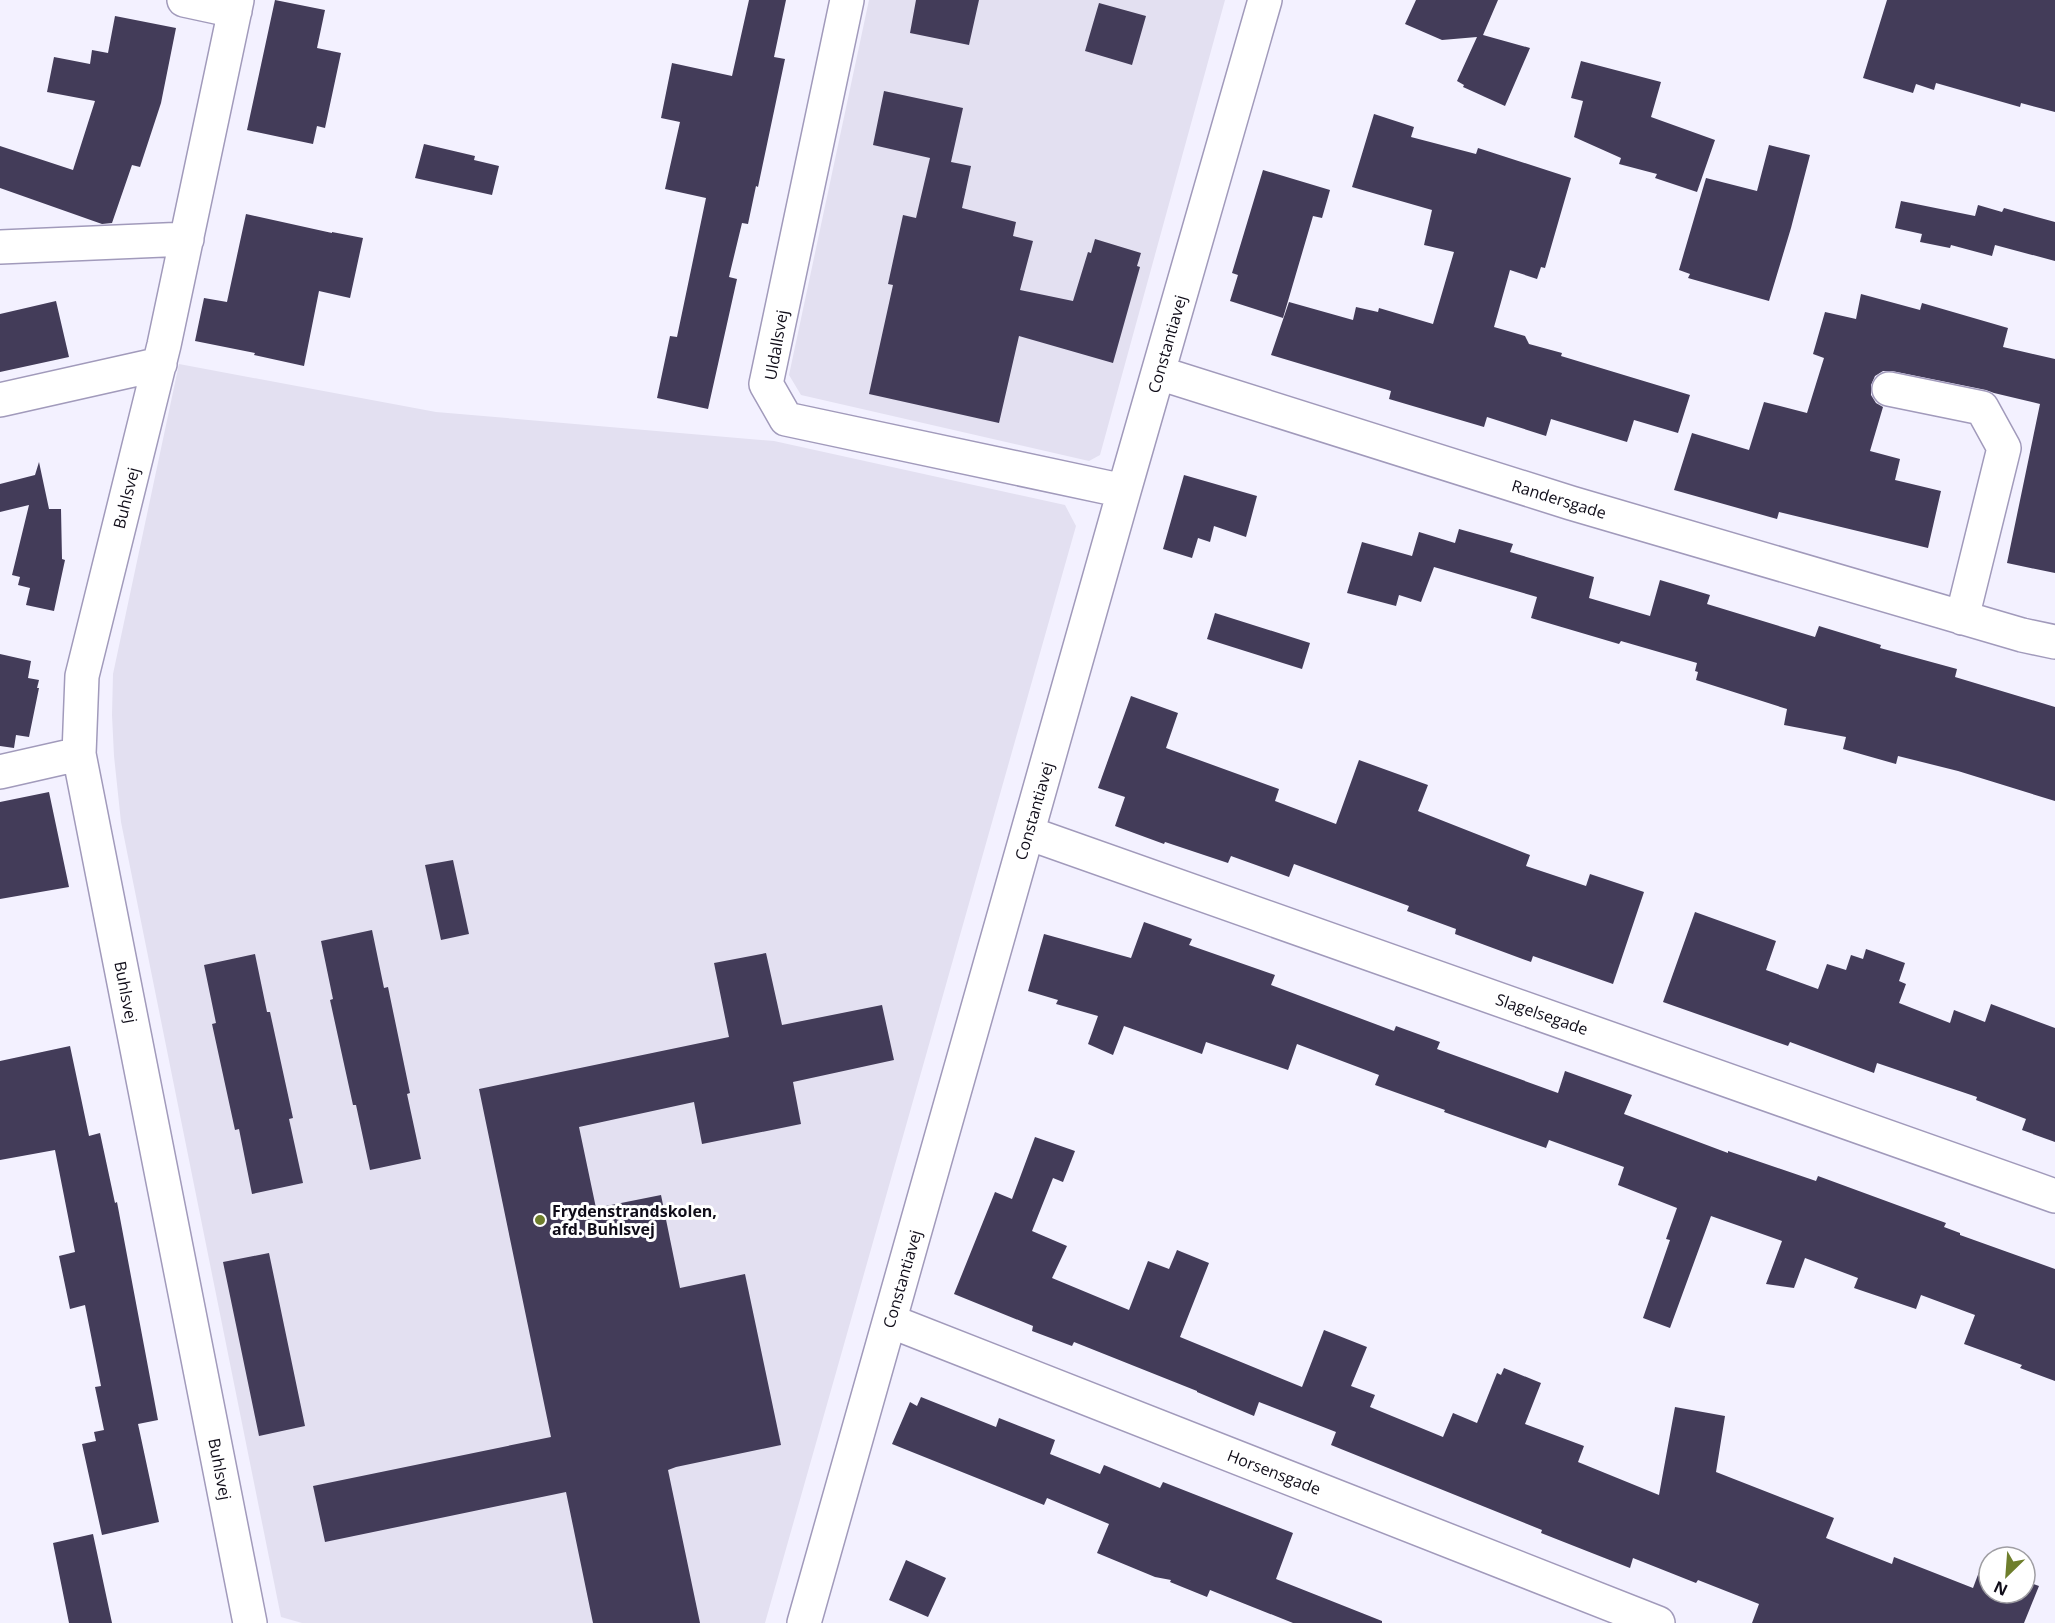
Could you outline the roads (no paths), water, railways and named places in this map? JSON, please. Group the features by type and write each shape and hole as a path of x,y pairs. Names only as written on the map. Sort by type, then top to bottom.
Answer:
{"street":[{"path":"184,0 236,5"},
{"name":"Uldallsvej","path":"847,0 766,384 786,419 1124,491"},
{"name":"Constantiavej","path":"804,1623 1265,0"},
{"name":"Buhlsvej","path":"236,5 160,364 82,676 79,754 250,1623"},
{"path":"0,247 187,239"},
{"path":"0,400 160,364"},
{"name":"Randersgade","path":"1159,372 1571,503 1962,618 2055,642"},
{"path":"1889,389 1983,408 2004,448 1962,618"},
{"path":"0,772 79,754"},
{"name":"Slagelsegade","path":"1028,833 2055,1196"},
{"name":"Horsensgade","path":"890,1321 1658,1623"}],"place":[{"name":"Frydenstrandskolen, afd. Buhlsvej","path":"540,1220"}]}
